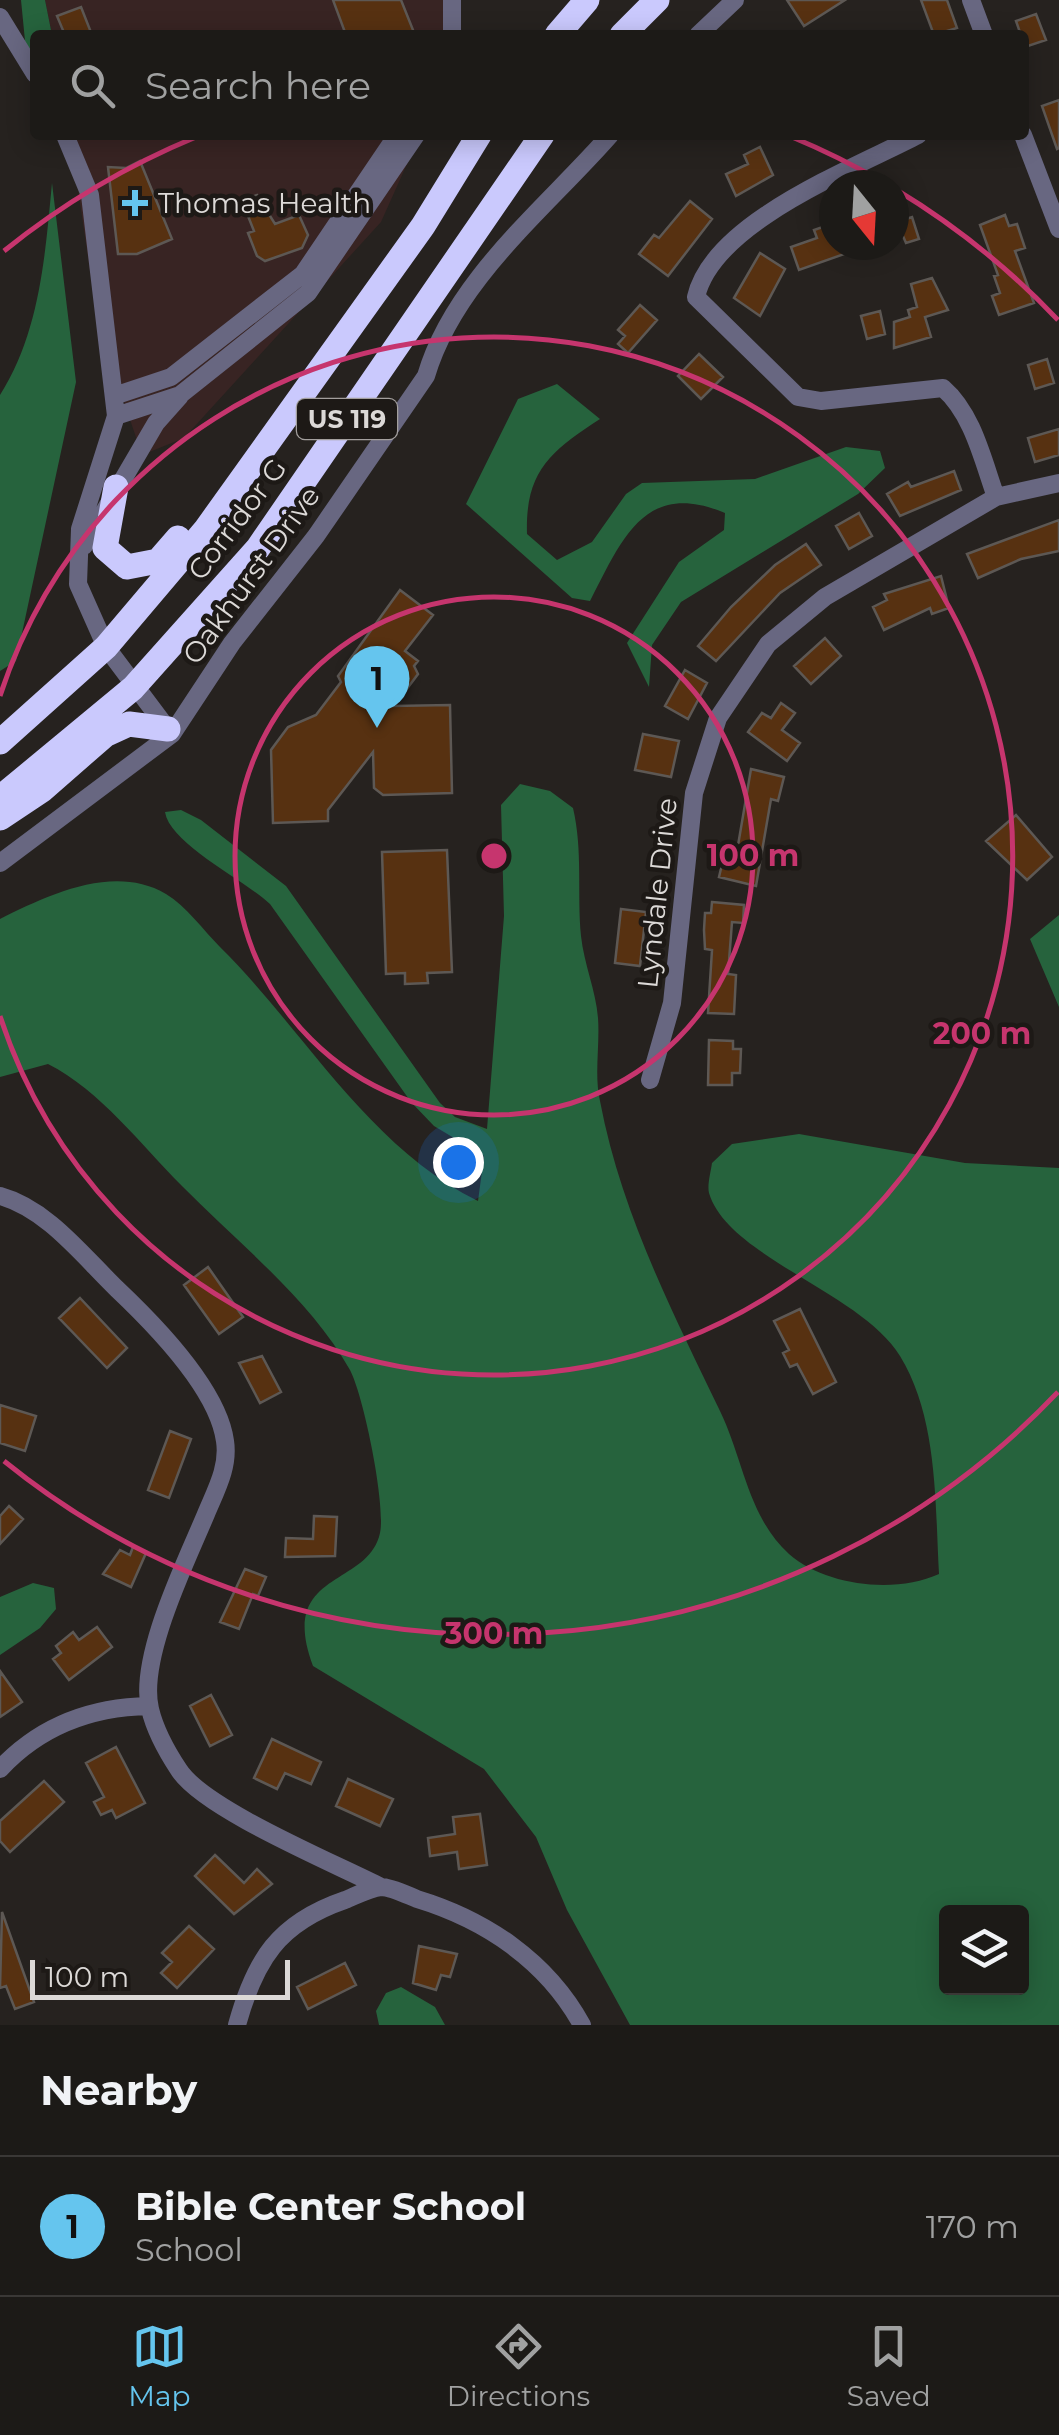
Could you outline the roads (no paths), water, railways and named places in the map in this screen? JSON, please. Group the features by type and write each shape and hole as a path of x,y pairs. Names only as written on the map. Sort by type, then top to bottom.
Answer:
{"highway":[{"path":"561,30 587,0"},
{"path":"627,30 656,0"},
{"name":"Corridor G","path":"0,742 106,647 206,528 423,226 476,140"},
{"name":"Corridor G","path":"0,798 133,688 258,548 539,140"},
{"path":"116,487 104,548 127,567 158,561 299,398"},
{"path":"0,818 42,790 106,736 129,724 170,732"}],"street":[{"path":"452,0 452,30"},
{"path":"703,30 735,0"},
{"path":"971,0 982,30"},
{"path":"0,17 30,66"},
{"path":"67,140 90,195 116,416 80,529 78,584 106,647 133,688 170,732"},
{"path":"114,396 170,377 303,274 394,140"},
{"path":"79,554 156,423 180,395 308,294 413,140"},
{"name":"Oakhurst Drive","path":"0,863 170,732 232,642 316,536 426,376 434,346 462,302 606,140"},
{"path":"909,140 749,225 720,248 700,278 696,297 798,397 820,400 944,388 955,398 971,428 996,497"},
{"path":"1025,140 1059,229"},
{"path":"116,416 180,395"},
{"name":"Lyndale Drive","path":"650,1080 672,1003 694,793 718,718 768,644 825,597 996,497 1059,483"},
{"path":"0,1196 27,1203 147,1317 219,1417 226,1443 224,1469 173,1595 149,1674 149,1706 181,1774 209,1801 381,1887 452,1910 498,1936 536,1964 582,2025"},
{"path":"0,1769 64,1722 111,1707 149,1706"},
{"path":"237,2025 250,1979 272,1942 324,1907 381,1887"}],"place":[{"name":"Thomas Health","path":"135,203"},
{"name":"Bible Center School","path":"377,728"}]}
